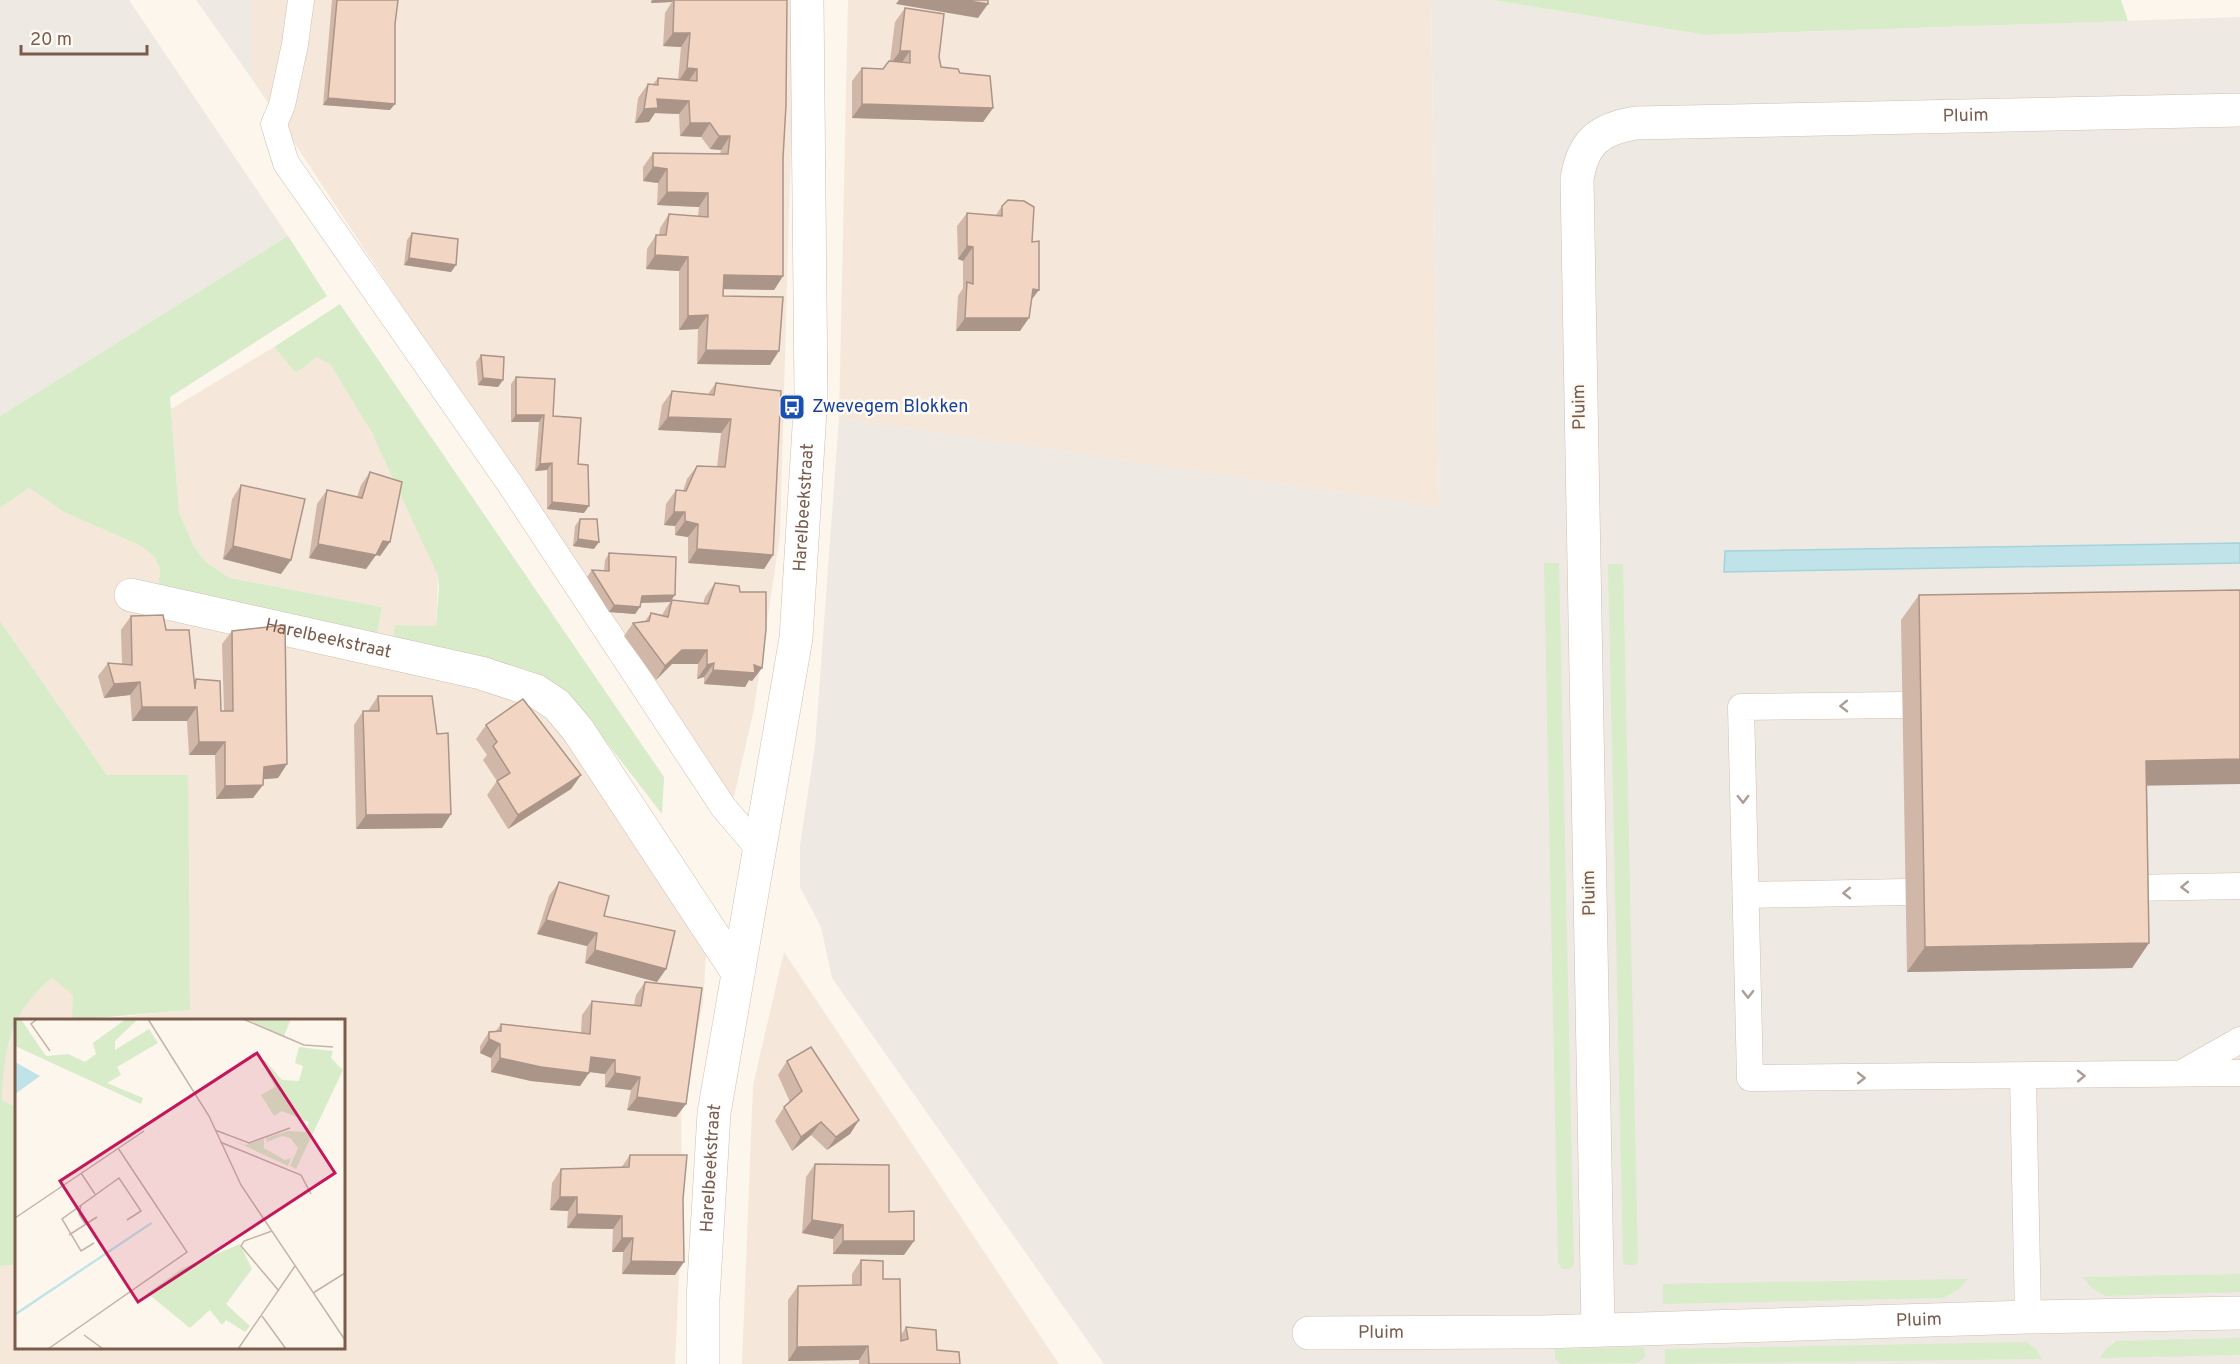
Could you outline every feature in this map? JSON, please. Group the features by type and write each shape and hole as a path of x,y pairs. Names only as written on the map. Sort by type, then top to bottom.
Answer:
{"street":[{"name":"Harelbeekstraat","path":"703,1364 703,1299 714,1113 796,638 810,406 807,0"},
{"name":"Pluim","path":"1598,1329 1577,203 1580,158 1593,141 1609,129 1636,123 2240,110"},
{"name":"Harelbeekstraat","path":"131,595 481,673 536,691 557,705 578,730 738,973"},
{"name":"Pluim","path":"1309,1333 1542,1332 2240,1313"}],"lane":[{"path":"301,0 295,44 282,105 274,124 286,163 510,484 724,808 759,849"},
{"path":"1903,705 1741,707 1750,1078 2240,1073"},
{"path":"2130,888 2240,886"},
{"path":"1746,895 1906,892"},
{"path":"2179,1074 2240,1040"},
{"path":"2023,1077 2028,1317"}],"shaded area":[{"path":"0,0 129,0 288,236 0,416"},
{"path":"196,0 252,0 252,79"},
{"path":"252,0 795,0 780,535 754,709 732,805 252,79"},
{"path":"848,0 1431,0 1439,507 839,418"},
{"path":"1431,0 1492,0 1706,35 2240,17 2240,1364 1104,1364 832,978 821,927 800,887 800,845 815,746 839,418 1439,507"},
{"path":"274,347 296,373 317,357 331,364 355,402 384,456 438,576 436,627 395,625 392,643 376,640 382,607 230,578 207,563 194,547 179,512 171,409"},
{"path":"29,488 64,512 141,546 154,556 160,569 158,587 516,693 561,728 656,871 706,955 703,1003 681,1106 682,1210 675,1364 0,1364 0,1266 14,1265 15,1248 15,1349 345,1349 345,1019 97,1019 190,1010 187,775 107,775 0,621 0,508"},
{"path":"784,952 1059,1364 742,1364 753,1085"},
{"path":"52,978 74,995 72,1019 17,1019 32,996"},
{"path":"15,1022 15,1106 2,1100 3,1067"}],"green space":[{"path":"1492,0 2121,0 2128,21 1706,35"},
{"path":"288,236 327,296 170,397 179,512 194,547 207,563 230,578 382,607 376,640 158,587 160,569 154,556 141,546 64,512 29,488 0,508 0,416"},
{"path":"340,304 664,777 662,814 570,695 525,669 392,643 395,625 436,626 438,576 372,433 331,365 317,357 296,373 274,347"},
{"path":"1544,563 1559,563 1574,1264 1570,1269 1562,1269 1558,1262"},
{"path":"1608,564 1623,564 1638,1262 1634,1265 1626,1265 1623,1262"},
{"path":"0,621 107,775 188,775 190,1010 72,1019 73,995 52,978 27,1004 18,1019 15,1019 5,1064 2,1100 15,1106 14,1265 0,1266"},
{"path":"2240,1274 2240,1292 2106,1296 2092,1288 2083,1277"},
{"path":"1968,1279 1958,1290 1943,1298 1663,1304 1663,1284"},
{"path":"2240,1338 2240,1355 2100,1358 2107,1348 2117,1341"},
{"path":"2026,1342 2036,1349 2042,1359 1665,1364 1665,1349"},
{"path":"1644,1347 1645,1358 1637,1363 1562,1364 1555,1359 1555,1349"}],"water":[{"path":"2240,543 2240,563 1724,572 1725,551"}],"building":[{"path":"337,0 398,0 395,24 395,104 328,98"},
{"path":"674,0 787,0 783,276 724,275 723,296 783,297 779,351 706,350 708,315 688,316 688,257 655,255 656,235 666,235 669,214 708,217 708,193 667,192 667,169 653,167 653,153 728,154 730,136 719,136 710,123 690,123 689,101 657,99 658,108 644,109 648,84 658,85 658,78 697,81 697,69 687,68 690,33 673,33"},
{"path":"963,0 988,0 988,4"},
{"path":"905,8 944,14 939,57 941,67 958,69 960,73 990,76 993,108 862,104 862,68 883,69 889,61 910,63 910,51 900,51"},
{"path":"1008,200 1024,201 1034,207 1032,242 1039,241 1039,290 1033,289 1029,318 965,318 967,282 973,284 973,247 967,246 967,213 1002,216 1002,206"},
{"path":"412,233 458,239 456,265 409,258"},
{"path":"481,355 504,357 503,380 483,378"},
{"path":"516,377 555,379 553,416 581,418 578,464 588,465 589,506 552,502 552,463 540,464 544,415 516,415"},
{"path":"716,383 781,391 773,555 697,549 698,524 685,521 685,512 674,512 676,490 686,491 697,466 725,467 731,419 668,417 672,391 714,395"},
{"path":"370,472 402,482 390,542 383,541 376,555 318,544 327,490 362,498"},
{"path":"241,485 305,499 291,560 233,546"},
{"path":"580,519 597,519 599,542 578,539"},
{"path":"609,553 676,557 675,595 642,596 640,607 614,605 592,570 609,571"},
{"path":"715,583 739,586 740,592 766,592 766,629 762,668 754,665 755,673 713,670 714,663 707,665 707,650 682,650 665,666 633,623 649,621 651,613 668,617 672,600 708,604"},
{"path":"2240,590 2240,759 2146,761 2149,943 1925,947 1919,595"},
{"path":"163,615 166,630 189,630 195,689 196,679 220,681 221,711 233,711 232,631 285,625 287,764 264,767 263,785 225,786 225,742 199,742 197,707 142,707 140,682 114,684 108,663 132,665 131,616"},
{"path":"378,696 432,696 437,734 448,733 451,814 366,815 363,711 379,711"},
{"path":"523,699 581,775 518,815 497,781 510,773 493,746 497,742 486,725"},
{"path":"559,882 609,896 604,916 675,931 666,969 595,950 597,933 546,920"},
{"path":"645,982 702,988 686,1104 637,1097 640,1077 615,1073 615,1060 591,1057 589,1073 541,1067 500,1058 500,1044 489,1039 489,1032 501,1031 501,1024 590,1034 592,1001 641,1006"},
{"path":"811,1047 859,1120 836,1137 821,1122 801,1137 784,1107 802,1091 787,1061"},
{"path":"630,1155 687,1155 683,1199 684,1262 631,1261 633,1238 622,1238 622,1216 577,1214 577,1197 560,1197 561,1169 629,1167"},
{"path":"815,1164 889,1165 889,1212 914,1211 914,1241 843,1241 843,1225 812,1220"},
{"path":"861,1260 883,1261 883,1279 900,1279 901,1341 908,1339 906,1327 936,1330 937,1350 959,1352 960,1364 869,1364 868,1346 797,1347 798,1286 861,1285"}],"place":[{"name":"Zwevegem Blokken","path":"792,407"}]}
